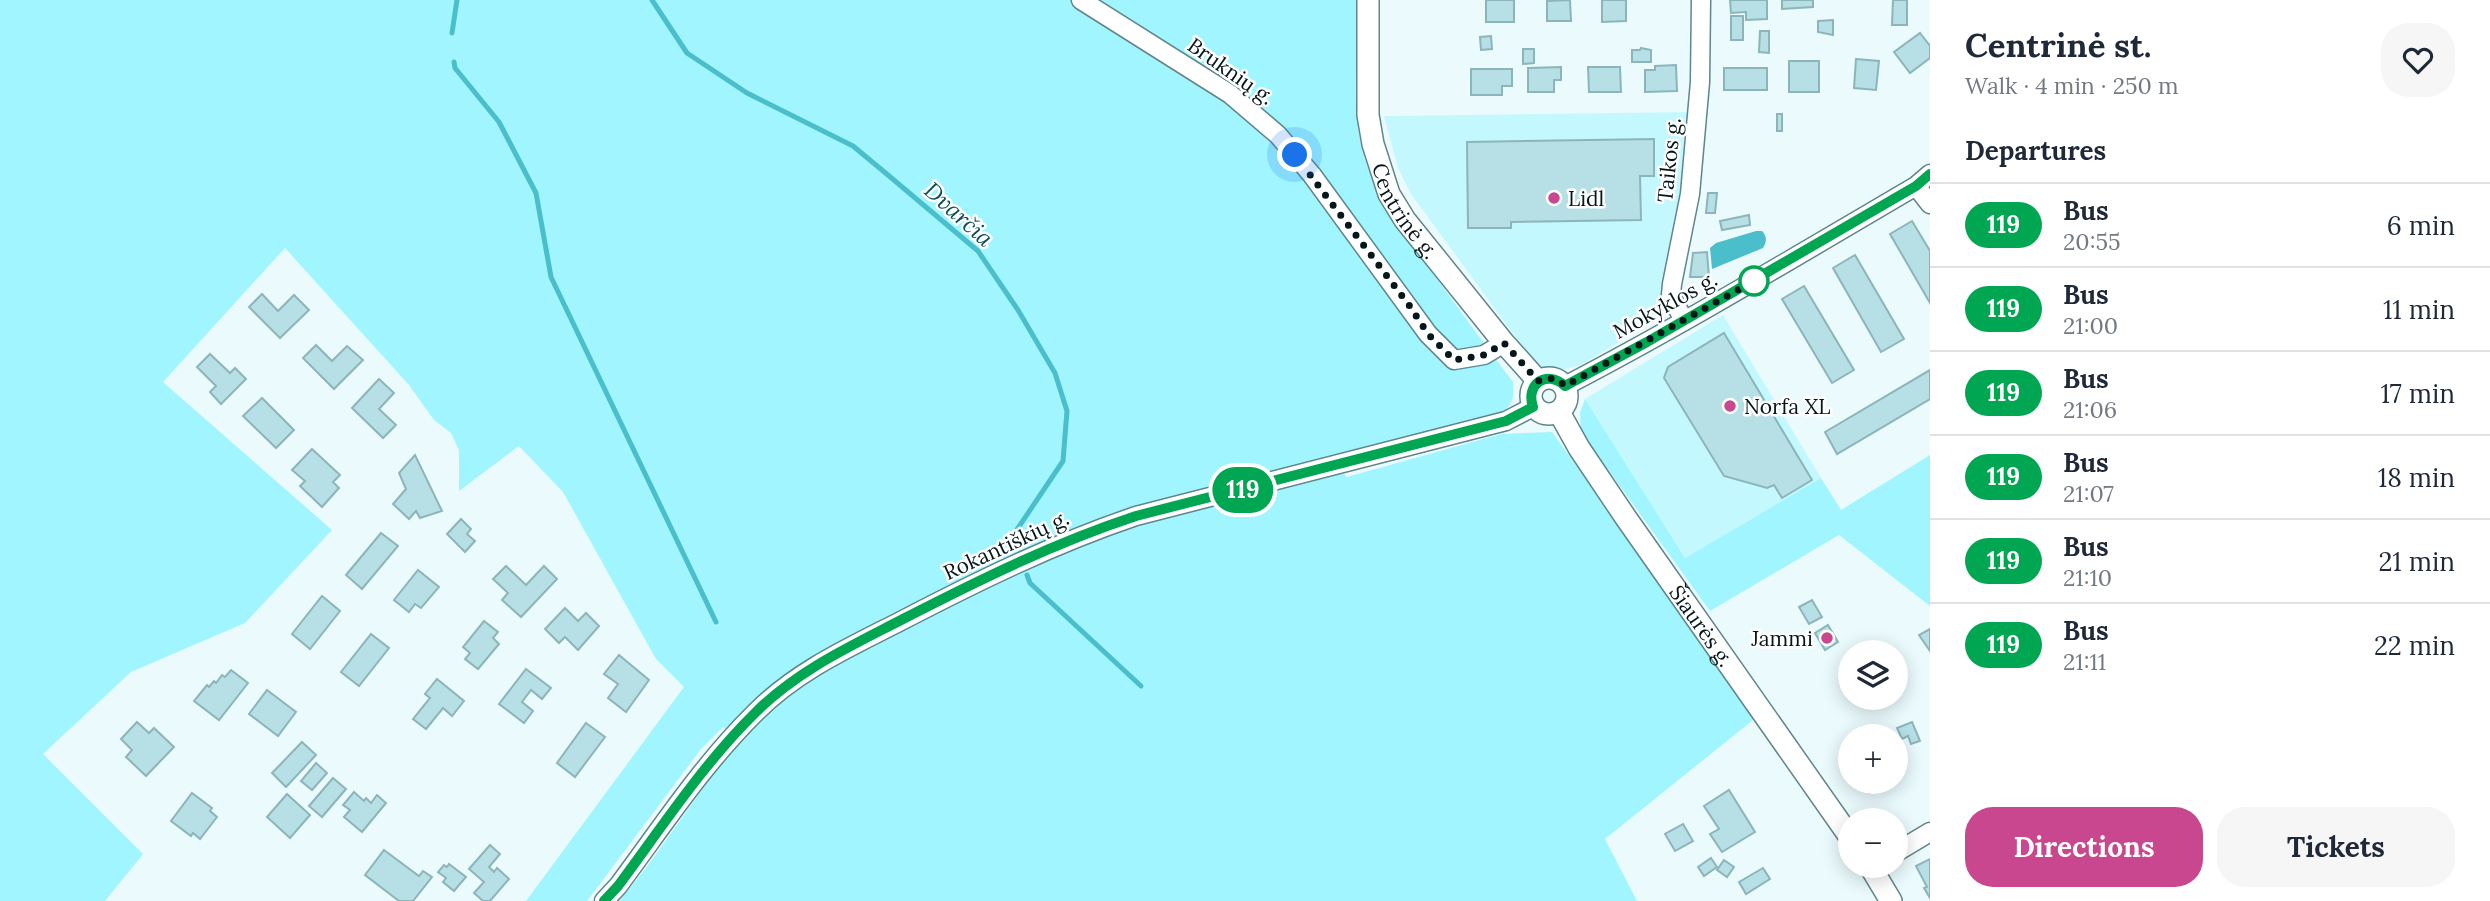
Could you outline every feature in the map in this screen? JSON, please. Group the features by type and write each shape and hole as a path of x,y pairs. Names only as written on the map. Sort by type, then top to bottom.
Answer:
{"main road":[{"name":"Centrinė g.","path":"1368,0 1368,114 1373,144 1389,194 1405,220 1538,381"},
{"path":"1551,378 1559,380 1565,386 1567,402 1559,412 1548,415 1533,407 1531,390 1538,381 1551,378"},
{"name":"Šiaurės g.","path":"1559,412 1579,448 1626,518 1838,820"},
{"path":"1877,878 1891,901"}],"street":[{"name":"Bruknių g.","path":"1081,0 1230,94 1278,135 1312,175 1428,334 1454,360 1484,355 1504,343"},
{"name":"Taikos g.","path":"1684,321 1671,295 1690,194 1700,82 1701,0"},
{"name":"Mokyklos g.","path":"1565,386 1684,321 1916,186 1930,174"},
{"path":"1916,186 1930,204"},
{"name":"Rokantiškių g.","path":"604,901 722,747 758,710 806,669 999,570 1078,536 1136,516 1506,421 1533,407"},
{"path":"1908,845 1930,832"}],"shaded area":[{"path":"0,0 1359,0 1356,109 1361,144 1374,182 1404,234 1513,382 1513,395 1508,407 1479,421 1329,462 1347,477 1501,434 1552,432 1758,716 1605,839 1637,901 619,901 646,868 737,741 723,727 701,749 587,901 526,901 684,687 656,659 563,492 519,446 459,491 459,450 451,433 434,420 409,385 285,248 163,382 332,530 245,623 131,672 43,754 143,854 105,901 0,901"},
{"path":"1691,112 1685,173 1658,310 1649,324 1581,365 1549,373 1539,369 1411,194 1398,168 1384,116"},
{"path":"1762,231 1765,235 1763,248 1712,269 1710,248 1716,243"},
{"path":"1723,315 1821,478 1685,558 1585,399"},
{"path":"1585,399 1685,558 1821,478 1841,510 1930,455 1930,606 1839,535 1710,611 1581,432 1580,413"}],"building":[{"path":"1486,0 1514,0 1514,22 1486,22"},
{"path":"1570,0 1571,21 1547,21 1547,1"},
{"path":"1602,0 1626,0 1626,21 1602,22"},
{"path":"1730,0 1767,0 1767,19 1746,20 1746,12 1731,13"},
{"path":"1782,0 1813,0 1813,7 1782,9"},
{"path":"1893,0 1907,0 1907,25 1892,25"},
{"path":"1731,16 1743,16 1743,40 1731,40"},
{"path":"1833,20 1833,35 1818,32 1818,21"},
{"path":"1760,31 1769,31 1769,53 1759,52"},
{"path":"1920,33 1930,46 1930,58 1910,73 1894,52"},
{"path":"1491,36 1492,49 1481,50 1480,37"},
{"path":"1523,49 1534,49 1534,63 1523,64"},
{"path":"1632,50 1651,50 1651,62 1632,62"},
{"path":"1856,59 1879,61 1876,90 1854,88"},
{"path":"1789,61 1819,61 1819,92 1789,92"},
{"path":"1676,65 1677,91 1645,92 1645,70 1655,70 1655,66"},
{"path":"1561,67 1561,80 1554,80 1554,92 1528,92 1528,68"},
{"path":"1588,67 1620,67 1621,92 1589,92"},
{"path":"1724,68 1767,68 1767,90 1724,90"},
{"path":"1471,69 1512,69 1512,86 1502,86 1502,95 1471,95"},
{"path":"1777,114 1782,114 1782,131 1777,131"},
{"name":"Lidl","path":"1654,139 1654,176 1640,176 1641,220 1511,222 1511,228 1468,228 1467,142"},
{"path":"1708,193 1717,193 1715,213 1706,213"},
{"path":"1749,215 1750,225 1722,230 1720,221"},
{"path":"1912,221 1930,251 1930,303 1890,234"},
{"path":"1707,252 1709,277 1690,277 1693,253"},
{"path":"1855,255 1904,339 1881,352 1833,268"},
{"path":"1804,286 1854,370 1832,383 1782,299"},
{"path":"262,294 278,311 294,295 309,310 280,338 249,307"},
{"path":"1724,333 1812,480 1782,498 1774,485 1767,488 1724,476 1664,378 1668,367"},
{"path":"316,345 332,361 347,346 363,360 334,389 303,358"},
{"path":"210,354 230,373 235,368 246,379 221,404 210,392 216,386 197,367"},
{"path":"1930,370 1930,399 1837,454 1825,432"},
{"path":"379,379 394,393 379,409 396,425 383,438 352,408"},
{"path":"262,398 294,430 276,448 243,416"},
{"path":"312,449 340,475 333,482 339,488 322,507 300,486 305,481 292,470"},
{"path":"415,455 442,511 420,518 416,511 409,519 393,504 406,489 399,473"},
{"path":"461,519 471,529 467,534 475,541 465,552 447,534"},
{"path":"381,533 398,546 362,589 346,575"},
{"path":"506,566 526,585 544,566 557,579 521,617 502,600 508,593 493,579"},
{"path":"418,570 439,587 421,608 415,604 409,612 394,600"},
{"path":"322,596 340,611 310,649 292,634"},
{"path":"1812,600 1822,617 1809,624 1799,607"},
{"path":"565,608 578,621 586,613 599,626 578,650 565,637 559,643 545,629"},
{"path":"484,621 498,632 493,638 499,644 478,669 465,659 470,653 463,647"},
{"name":"Jammi","path":"1828,625 1838,642 1825,650 1815,633"},
{"path":"1930,629 1930,651 1919,635"},
{"path":"371,634 389,648 359,686 341,672"},
{"path":"619,655 649,680 626,712 608,698 618,684 604,674"},
{"path":"526,669 551,688 542,699 531,690 522,702 533,711 524,723 499,704"},
{"path":"231,670 248,683 219,720 194,701 207,685 209,687 214,681 216,683 222,675 225,677"},
{"path":"437,679 464,701 452,716 443,708 426,729 413,719 430,698 425,694"},
{"path":"267,690 296,712 278,736 249,714"},
{"path":"137,722 149,733 154,728 174,747 146,776 126,757 132,750 121,739"},
{"path":"1912,722 1920,741 1911,744 1907,724"},
{"path":"586,723 605,737 575,777 557,763"},
{"path":"302,742 316,755 286,787 272,773"},
{"path":"316,763 327,773 312,790 301,781"},
{"path":"333,778 346,789 322,817 309,806"},
{"path":"1729,790 1755,832 1722,852 1710,834 1719,829 1704,806"},
{"path":"354,792 364,801 366,798 371,803 377,795 386,803 362,832 344,817 350,810 343,805"},
{"path":"192,793 212,808 210,811 217,817 200,839 193,833 191,836 171,821"},
{"path":"287,794 310,815 290,838 267,817"},
{"path":"1683,824 1693,841 1675,851 1665,834"},
{"path":"490,845 500,854 489,867 494,872 497,868 509,879 490,901 483,901 474,893 484,882 469,869"},
{"path":"384,850 419,876 423,871 432,877 413,901 399,901 365,875"},
{"path":"1711,858 1717,867 1704,876 1698,867"},
{"path":"1930,859 1930,898 1916,866"},
{"path":"1724,860 1734,867 1727,877 1717,870"},
{"path":"449,864 466,877 454,891 443,882 446,878 438,872 444,865 447,867"},
{"path":"1763,868 1770,879 1746,894 1739,882"}],"waterway":[{"path":"452,33 457,0"},
{"name":"Dvarčia","path":"652,0 687,53 747,93 853,146 978,251 1018,310 1055,373 1067,411 1063,461 1010,540 1014,548"},
{"path":"454,62 455,68 499,122 536,193 551,277 716,622"},
{"name":"Dvarčia","path":"1027,575 1030,583 1141,686"}],"bus line":[{"name":"119","path":"604,901 722,747 758,710 806,669 999,570 1078,536 1136,516 1506,421 1533,407 1531,390 1538,381 1551,378 1559,380 1565,386 1796,256 1916,186 1930,174"}],"place":[{"name":"Lidl","path":"1554,198"},
{"name":"Norfa XL","path":"1730,406"},
{"name":"Jammi","path":"1827,638"}],"route":[{"path":"1295,155 1428,334 1454,360 1484,355 1504,343 1538,381 1551,378 1559,380 1565,386 1754,281"}]}
